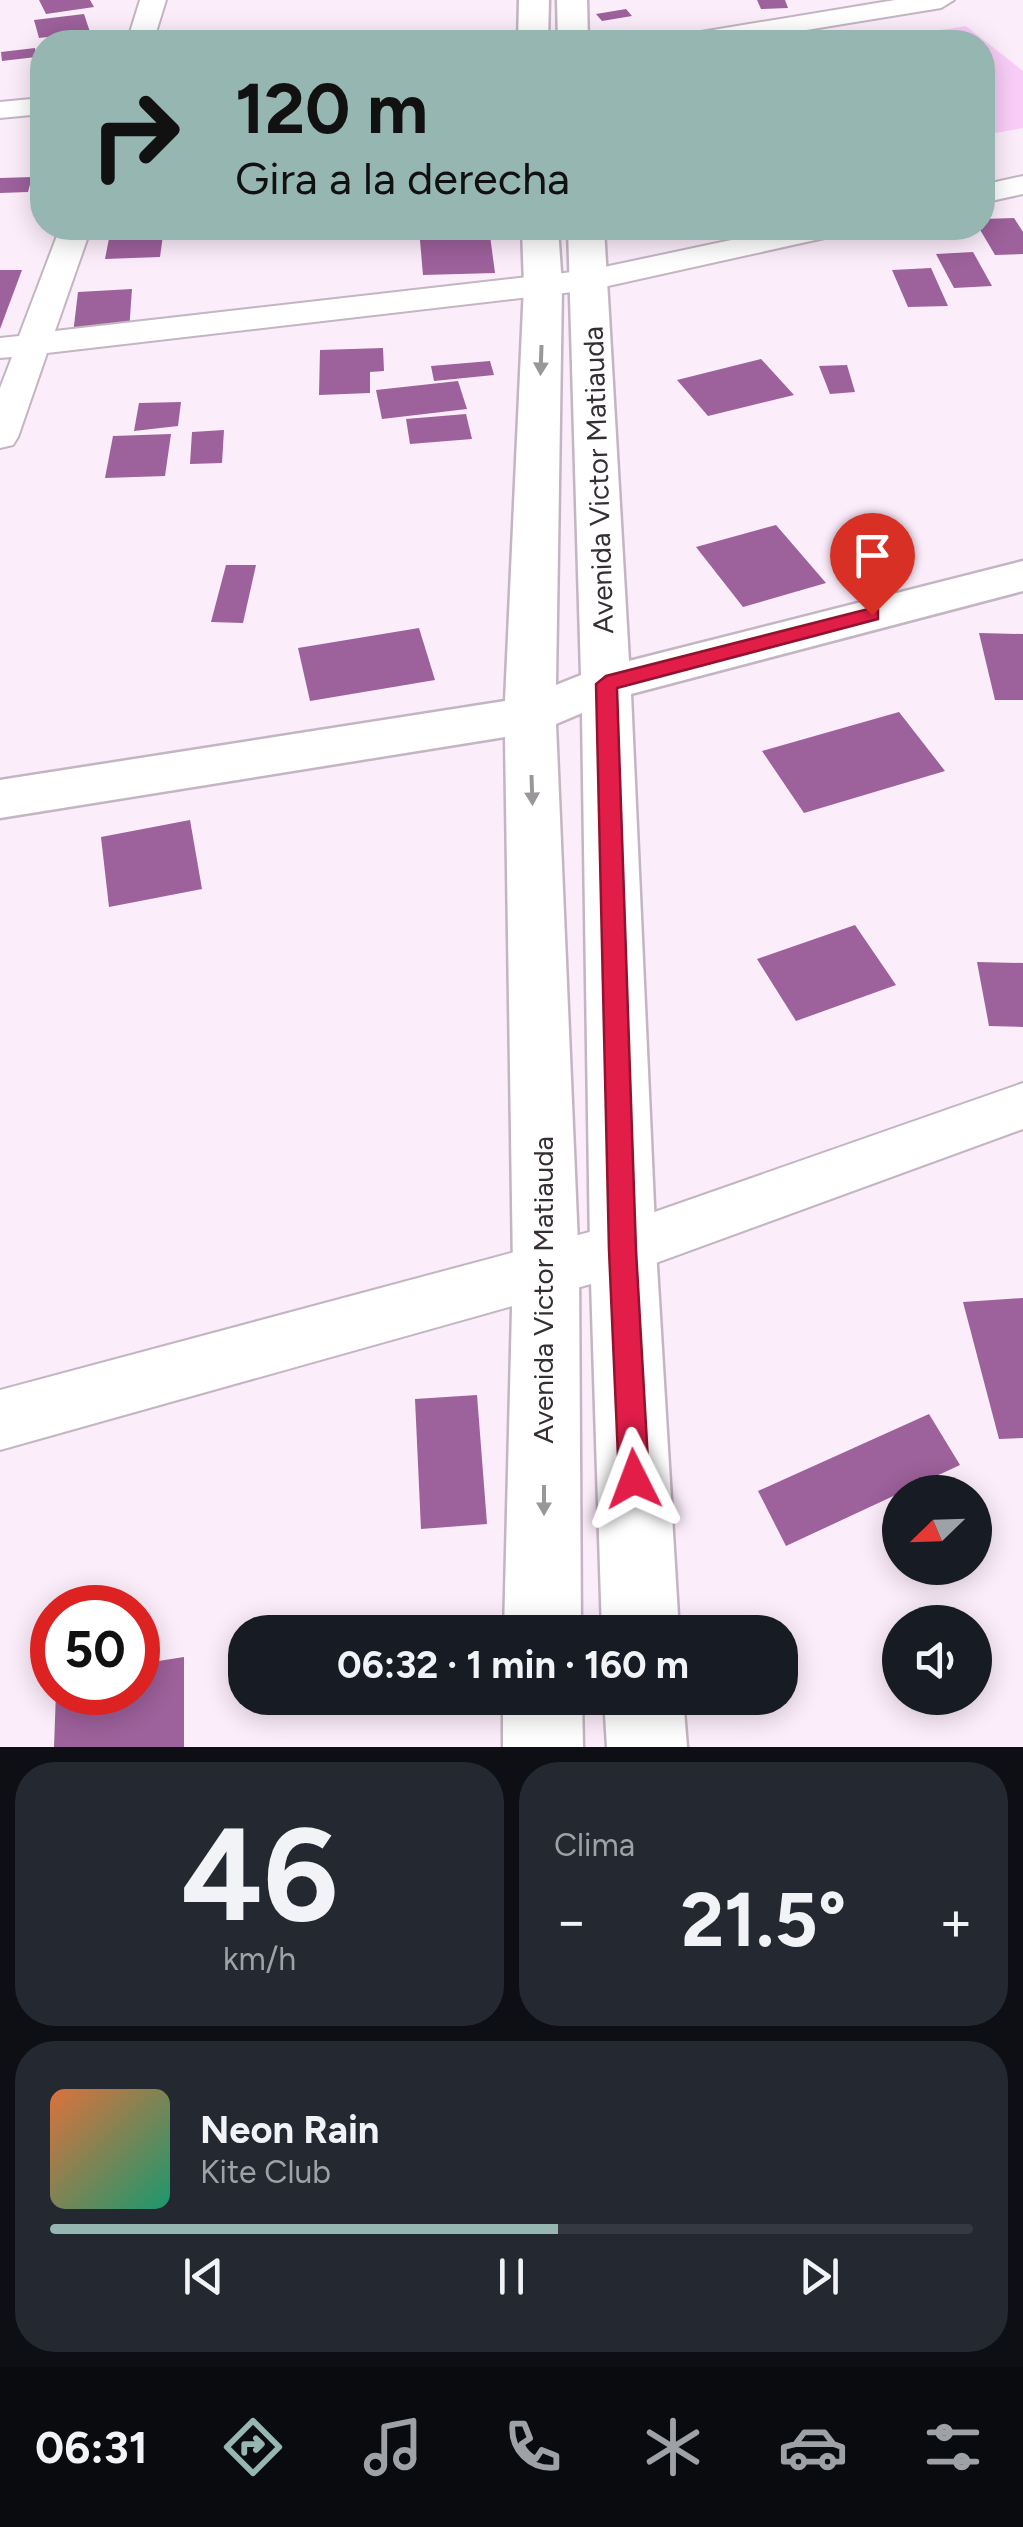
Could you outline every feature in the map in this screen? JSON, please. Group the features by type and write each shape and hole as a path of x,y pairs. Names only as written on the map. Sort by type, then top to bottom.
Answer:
{"main road":[{"path":"534,0 534,30"},
{"path":"572,0 573,30"},
{"name":"Avenida Victor Matiauda","path":"551,240 573,265 606,684 623,1250 640,1615"},
{"name":"Avenida Victor Matiauda","path":"543,1615 546,1268 530,715 573,265"},
{"path":"0,798 530,715 606,684 1023,576"},
{"path":"543,1715 543,1747"},
{"path":"645,1715 647,1747"}],"street":[{"path":"144,30 153,0"},
{"path":"761,30 941,0"},
{"path":"0,110 30,107"},
{"path":"995,191 1023,185"},
{"path":"0,436 16,346 69,240"},
{"path":"16,346 746,240"},
{"path":"0,1420 623,1250 1023,1106"}],"shaded area":[{"path":"995,49 1023,71 1023,128 995,133"}],"building":[{"path":"39,0 90,0 94,7 46,14"},
{"path":"757,0 785,0 788,8 761,9"},
{"path":"626,9 632,16 602,21 596,14"},
{"path":"84,14 89,30 37,30 34,20"},
{"path":"30,49 30,58 2,61 1,52"},
{"path":"30,177 28,192 0,193 0,178"},
{"path":"1014,218 1023,232 1023,254 995,255 986,240 995,240 995,219"},
{"path":"109,240 162,240 160,257 105,259"},
{"path":"420,240 491,240 495,273 423,275"},
{"path":"973,252 992,286 954,288 936,254"},
{"path":"931,268 948,306 908,307 892,270"},
{"path":"0,270 22,270 0,329"},
{"path":"132,289 129,331 73,334 78,292"},
{"path":"383,348 384,371 370,372 370,393 319,395 320,350"},
{"path":"761,359 794,395 708,416 677,380"},
{"path":"490,361 494,375 434,381 431,366"},
{"path":"847,365 855,392 830,394 819,366"},
{"path":"458,381 467,409 382,419 376,390"},
{"path":"181,402 178,426 134,431 139,403"},
{"path":"466,414 472,439 410,444 406,419"},
{"path":"224,430 222,463 190,464 192,432"},
{"path":"171,434 165,476 105,478 113,436"},
{"path":"776,525 826,583 743,607 696,547"},
{"path":"226,565 256,565 243,623 211,622"},
{"path":"419,628 435,680 310,701 298,648"},
{"path":"979,633 1023,634 1023,700 995,700"},
{"path":"899,712 945,771 804,813 762,751"},
{"path":"190,820 202,889 109,907 101,837"},
{"path":"855,925 896,985 796,1021 757,959"},
{"path":"977,962 1023,963 1023,1027 989,1026"},
{"path":"1023,1298 1023,1438 999,1439 963,1302"},
{"path":"477,1395 487,1524 421,1529 415,1399"},
{"path":"929,1414 960,1465 939,1475 882,1475 882,1501 786,1546 758,1491"},
{"path":"184,1657 184,1747 54,1747 55,1715 160,1715 160,1661"}],"route":[{"path":"634,1479 606,684 872,615"}]}
